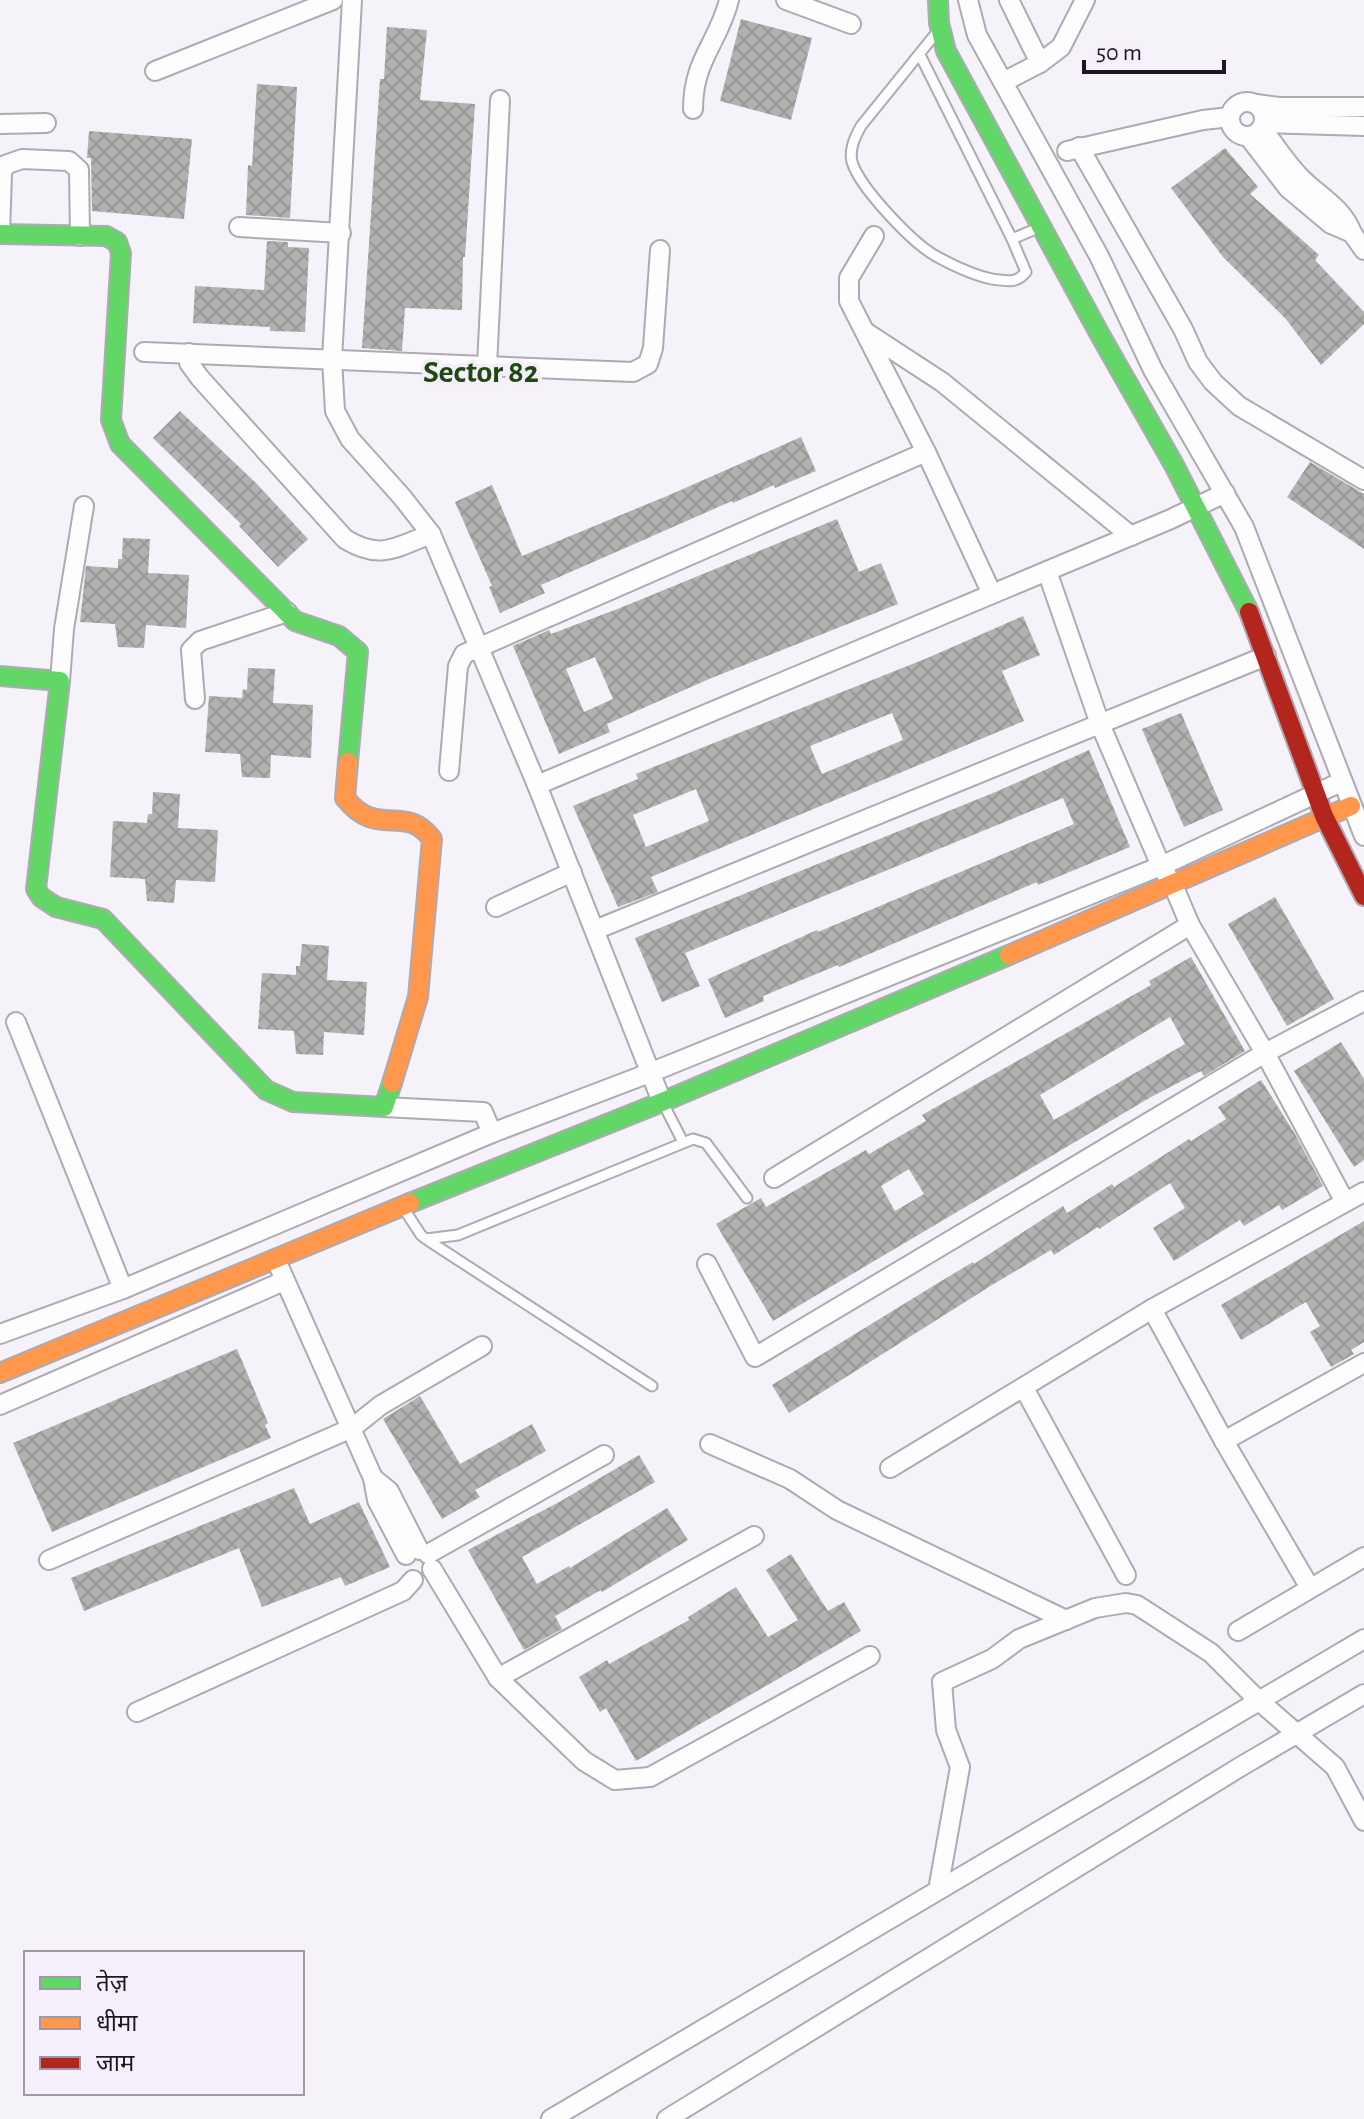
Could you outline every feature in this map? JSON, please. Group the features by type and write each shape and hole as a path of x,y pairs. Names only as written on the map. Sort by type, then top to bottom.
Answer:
{"street":[{"path":"155,71 333,0"},
{"path":"352,0 332,359 335,411 350,439 431,534 537,785 662,1102"},
{"path":"693,109 693,87 729,0"},
{"path":"786,0 851,24"},
{"path":"938,0 946,51 1197,508 1247,607 1324,816 1364,896"},
{"path":"968,0 977,35 1099,256 1153,370 1244,527 1363,832"},
{"path":"1009,0 1040,63"},
{"path":"1003,82 1040,63 1061,47 1077,3"},
{"path":"487,366 500,100"},
{"path":"1364,107 1279,107 1251,102 1239,103 1231,111 1230,117 1233,129 1364,126"},
{"path":"1256,104 1261,109 1258,129 1288,188 1331,224 1352,233 1364,250"},
{"path":"1230,117 1203,120 1073,149 1183,329 1198,362 1213,382 1239,406 1364,480"},
{"path":"0,124 46,123"},
{"path":"80,236 79,170 75,165 69,161 22,159 5,165 2,173 0,234 80,236 106,236 117,242 121,253 111,420 113,431 120,444 295,621 312,629 345,637 353,644 358,652 345,798 352,812 366,820 419,822 432,839 418,997 392,1107"},
{"path":"239,227 341,233"},
{"path":"874,236 849,278 849,301 926,452 992,594"},
{"path":"144,352 633,372 648,364 653,348 660,250"},
{"path":"865,331 942,382 1131,536"},
{"path":"189,353 189,363 200,378 345,539 362,549 382,552 431,534"},
{"path":"449,771 458,666 464,654 926,452"},
{"path":"537,785 1197,508 1225,493"},
{"path":"84,506 64,629 36,889 39,898 50,905 92,913 103,919 266,1090 293,1102 307,1104 483,1112 492,1133"},
{"path":"1047,571 1100,724 1161,866 1190,925 1265,1053 1345,1202"},
{"path":"195,699 191,650 200,641 287,612"},
{"path":"595,930 1266,656"},
{"path":"0,676 60,681"},
{"path":"0,1334 123,1289 492,1133 652,1072 1161,866 1341,782"},
{"path":"0,1373 505,1163 662,1102 1351,806"},
{"path":"496,907 572,872"},
{"path":"774,1178 1190,925"},
{"path":"707,1264 755,1357 1265,1053 1364,1001"},
{"path":"16,1022 123,1289"},
{"path":"890,1468 1152,1309 1364,1192"},
{"path":"276,1260 352,1428 373,1478 377,1500 421,1557 498,1678 584,1761 615,1780 650,1777 870,1656"},
{"path":"0,1405 284,1281"},
{"path":"1152,1309 1310,1588"},
{"path":"49,1560 352,1428 381,1405 482,1346"},
{"path":"1224,1441 1364,1363"},
{"path":"1024,1388 1126,1575"},
{"path":"710,1444 790,1479 837,1510 1066,1620"},
{"path":"137,1712 403,1591 413,1580 403,1569 604,1455"},
{"path":"498,1678 754,1536"},
{"path":"1238,1631 1364,1557"},
{"path":"938,1890 960,1767 946,1730 942,1682 992,1659 1019,1639 1095,1608 1126,1603 1137,1605 1211,1653 1258,1700 1335,1767 1364,1821"},
{"path":"551,2119 1364,1639"},
{"path":"667,2119 1364,1694"}],"lane":[{"path":"920,55 1026,272 1014,282 980,276 933,254 890,216 865,184 852,160 853,143 861,126 940,28"},
{"path":"1043,155 1073,149"},
{"path":"1012,239 1041,226"},
{"path":"662,1102 683,1142"},
{"path":"426,1239 458,1235 693,1139 706,1143 747,1198"},
{"path":"402,1206 426,1239 652,1386"}],"building":[{"path":"741,19 812,38 791,120 720,101"},
{"path":"387,27 427,30 420,100 475,104 462,310 405,308 402,351 362,348 380,79 384,79"},
{"path":"257,84 297,87 290,218 246,215"},
{"path":"89,131 192,139 184,219 92,211 91,158 87,158"},
{"path":"1225,148 1258,187 1250,194 1319,255 1315,260 1364,312 1364,324 1321,365 1285,318 1223,257 1171,188"},
{"path":"267,241 288,242 288,247 309,248 305,332 193,323 195,286 264,290"},
{"path":"180,411 257,484 308,539 278,567 239,526 241,524 153,438"},
{"path":"801,437 816,471 732,501 541,585 545,593 500,613 489,587 492,586 455,502 492,485 522,556"},
{"path":"1310,462 1364,494 1364,549 1287,497"},
{"path":"837,519 859,572 881,563 898,604 709,679 607,724 610,732 559,754 513,646 549,630 551,634","holes":["595,657 613,699 584,712 566,669"]},
{"path":"123,538 150,539 148,573 189,575 186,628 146,625 144,648 118,647 115,624 80,622 86,566 118,568 118,559 122,559"},
{"path":"1023,616 1040,655 1002,671 1024,721 651,877 658,892 618,907 573,806 638,779 636,774 925,659","holes":["892,713 903,740 822,774 810,746","696,789 709,821 646,847 633,815"]},
{"path":"248,668 275,669 273,703 313,705 311,758 271,755 270,778 242,777 240,754 205,752 209,696 242,698 243,689 247,690"},
{"path":"1181,713 1223,810 1184,827 1142,729"},
{"path":"1089,750 1130,847 1038,885 1037,882 839,967 763,996 764,1001 725,1018 708,979 817,930 1074,824 1063,798 685,953 700,986 662,1002 635,938 998,791"},
{"path":"153,792 180,794 178,828 218,830 215,882 176,880 174,903 147,901 145,879 110,877 113,821 147,823 148,814 152,814"},
{"path":"1275,897 1334,999 1287,1026 1228,924"},
{"path":"302,944 329,946 327,980 367,982 364,1035 324,1032 323,1055 296,1054 294,1031 258,1029 262,973 296,975"},
{"path":"1191,957 1245,1051 1204,1076 1201,1071 1151,1097 773,1321 716,1224 761,1198 766,1207 866,1150 869,1154 926,1121 922,1115 1151,985 1149,981","holes":["1170,1017 1185,1044 1054,1120 1040,1095","909,1169 924,1194 895,1211 881,1186"]},
{"path":"1341,1042 1364,1079 1364,1160 1354,1167 1294,1071"},
{"path":"1261,1080 1323,1186 1282,1210 1279,1205 1244,1226 1240,1220 1174,1261 1153,1228 1185,1208 1170,1183 1054,1255 1051,1250 992,1285 789,1413 772,1385 974,1264 1063,1206 1067,1213 1189,1139 1191,1141 1226,1119 1218,1107"},
{"path":"1364,1221 1364,1342 1351,1350 1354,1354 1331,1367 1310,1332 1320,1326 1306,1302 1241,1340 1221,1305"},
{"path":"237,1349 268,1423 265,1425 271,1438 52,1532 13,1443"},
{"path":"420,1396 460,1464 532,1424 546,1451 475,1490 480,1497 442,1519 383,1419"},
{"path":"639,1455 655,1482 522,1557 537,1584 570,1568 667,1508 688,1540 602,1592 555,1616 562,1629 524,1650 468,1550"},
{"path":"294,1488 310,1524 359,1502 390,1567 345,1586 341,1577 262,1607 239,1548 84,1611 71,1578"},
{"path":"791,1554 828,1611 844,1602 861,1631 636,1761 606,1708 600,1712 579,1677 689,1620 688,1617 736,1587 768,1637 798,1620 766,1570"}],"traffic: fast":[{"path":"938,0 939,23 946,51 1174,465 1249,612"},
{"path":"0,234 106,236 117,242 121,253 111,420 120,444 295,621 339,636 358,652 348,762"},
{"path":"0,676 60,681 36,889 41,897 56,907 103,919 266,1090 293,1102 384,1107 392,1083"},
{"path":"410,1203 662,1102 1009,955"}],"traffic: slow":[{"path":"348,762 345,798 357,810 380,820 411,823 422,828 432,839 418,997 392,1083"},
{"path":"1009,955 1351,806"},
{"path":"0,1373 410,1203"}],"traffic: jam":[{"path":"1249,612 1324,816 1364,896"}],"district":[{"name":"Sector 82","path":"481,371"}]}
